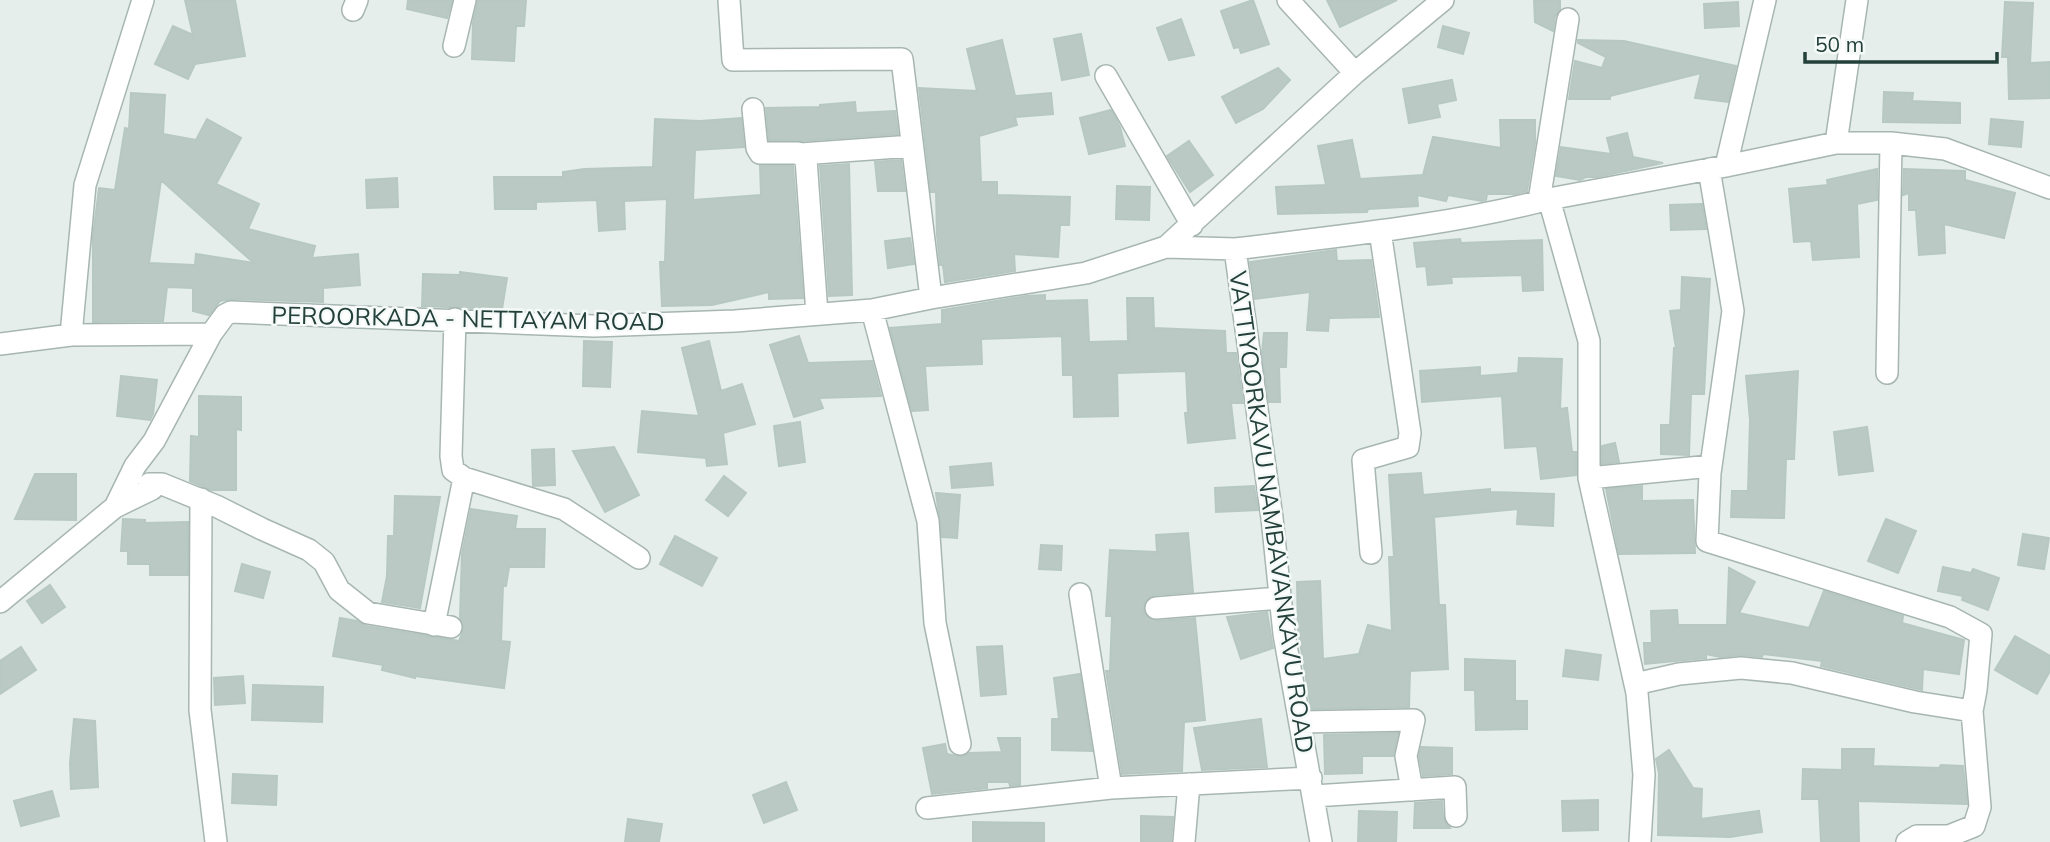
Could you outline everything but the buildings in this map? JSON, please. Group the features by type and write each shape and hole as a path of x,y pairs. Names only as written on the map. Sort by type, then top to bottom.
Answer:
{"street":[{"path":"71,335 85,185 143,0"},
{"path":"454,47 466,0"},
{"path":"729,0 733,60 902,59 931,298"},
{"path":"1288,0 1355,72"},
{"name":"PEROORKADA - NETTAYAM ROAD","path":"0,602 115,507 135,466 154,442 211,334 225,315 237,311 594,326 735,321 872,310 1086,273 1166,247 1355,72 1443,0"},
{"path":"1765,0 1717,168 1733,311 1711,466 1707,541 1950,617 1981,634 1972,710 1980,807 1974,826 1949,836 1917,836 1907,842"},
{"path":"1836,143 1857,0"},
{"path":"1568,19 1544,200 1589,341 1589,478 1635,684 1644,775 1640,842"},
{"path":"1106,76 1192,225"},
{"path":"752,109 760,153 802,154 912,146"},
{"path":"1235,249 1380,230 1717,168 1836,143 1891,143 1945,149 2050,188"},
{"path":"1887,373 1891,143"},
{"path":"802,154 807,163 817,314"},
{"path":"1371,553 1363,460 1408,447 1410,433 1380,230"},
{"name":"VATTIYOORKAVU NAMBAVANKAVU ROAD","path":"1166,247 1235,249 1270,504 1280,598 1321,842"},
{"path":"872,310 928,521 935,623 960,744"},
{"path":"454,319 453,470 464,478 564,509 639,558"},
{"path":"0,344 71,335 211,334"},
{"path":"1589,478 1711,466"},
{"path":"115,507 152,489 149,484 163,484 309,550 324,562 339,590 368,613 442,626 464,478"},
{"path":"201,499 200,710 216,842"},
{"path":"1080,594 1111,788"},
{"path":"1156,608 1280,598"},
{"path":"1635,684 1679,674 1741,668 1792,673 1915,702 1972,710"},
{"path":"1300,722 1414,720 1406,756 1412,790"},
{"path":"1184,842 1189,784"},
{"path":"927,808 1111,788 1189,784 1412,790 1455,787 1457,816"}]}
